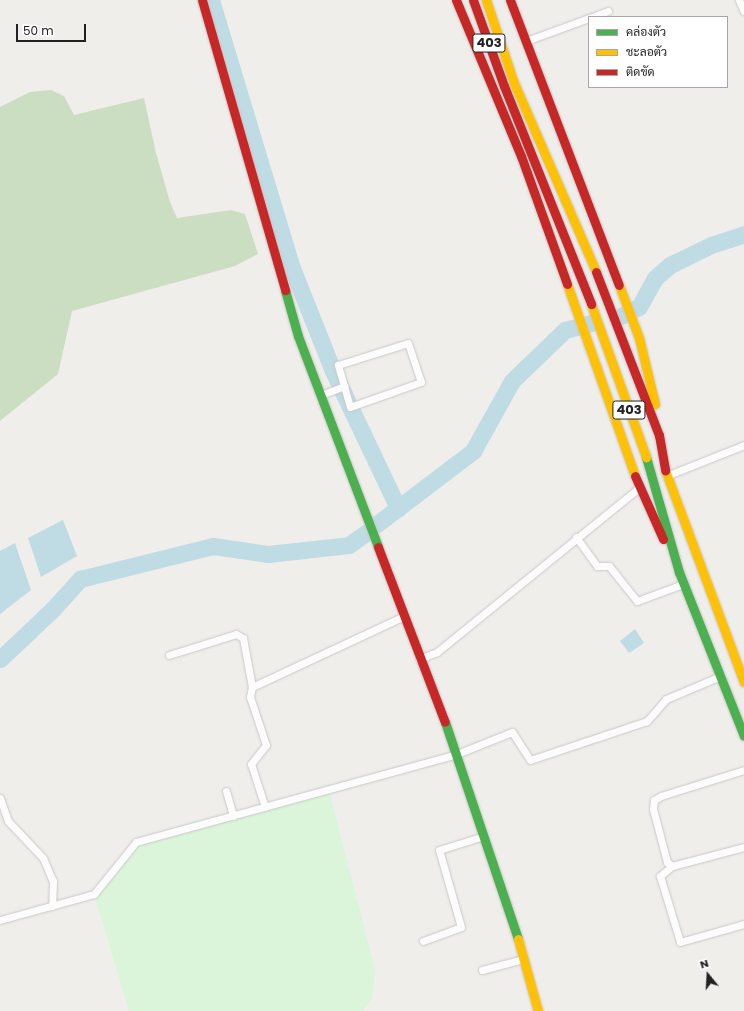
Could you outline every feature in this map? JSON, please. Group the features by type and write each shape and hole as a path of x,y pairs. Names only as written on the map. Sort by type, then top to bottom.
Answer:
{"main road":[{"path":"202,0 278,272 298,336 419,659 457,754 538,1011"},
{"path":"456,0 521,156 639,488 679,572"},
{"path":"464,0 679,572"},
{"name":"403","path":"473,0 504,86 585,288 655,482 683,584 744,736"},
{"name":"403","path":"486,0 514,83 596,272 657,431 666,476 744,682"},
{"path":"494,0 523,80 632,342 657,431"},
{"path":"510,0 639,338 659,418 657,431"}],"street":[{"path":"739,0 744,11"},
{"path":"595,16 608,11"},
{"path":"526,41 588,18"},
{"path":"408,343 421,382 350,406 344,386 338,365 408,343"},
{"path":"321,395 344,386"},
{"path":"666,476 744,445"},
{"path":"419,659 437,652 576,537 639,488"},
{"path":"576,537 597,566 609,566 637,601 683,584"},
{"path":"252,687 404,616"},
{"path":"169,655 236,634 243,638 252,687 250,697 266,745 251,764 265,807"},
{"path":"0,920 94,894 136,842 457,754 512,732 530,760 647,721 666,699 721,676"},
{"path":"672,866 667,862 653,809 654,800 662,796 744,770"},
{"path":"226,791 233,816"},
{"path":"0,798 8,821 43,858 53,881 52,906"},
{"path":"423,941 461,927 439,850 484,836"},
{"path":"744,847 672,866 660,876 680,942 744,924"},
{"path":"482,970 522,959"}],"green space":[{"path":"51,90 64,96 74,115 144,98 156,153 170,202 177,218 231,210 245,214 258,254 235,266 72,311 58,374 0,421 0,107 30,92"},
{"path":"329,790 375,970 372,999 363,1011 129,1011 94,894 136,842"}],"water":[{"path":"63,520 77,556 41,577 28,538"},
{"path":"15,543 31,590 0,614 0,551"},
{"path":"635,629 644,643 629,653 620,641"}],"waterway":[{"path":"211,0 292,268 333,371 398,508"},
{"path":"621,316 639,307 655,278 670,265 711,245 744,234"},
{"path":"377,524 473,451 512,381 565,330 592,323"},
{"path":"0,659 52,610 80,579 213,546 268,554 349,545 367,532"}],"traffic: fast":[{"path":"285,290 298,336 378,547"},
{"path":"646,457 679,572 744,736"},
{"path":"445,722 518,939"}],"traffic: slow":[{"path":"486,0 514,83 596,272"},
{"path":"567,284 635,476"},
{"path":"619,285 639,338 655,404"},
{"path":"591,304 646,457"},
{"path":"665,470 744,682"},
{"path":"518,939 538,1011"}],"traffic: jam":[{"path":"202,0 285,290"},
{"path":"456,0 521,156 567,284"},
{"path":"473,0 504,86 591,304"},
{"path":"510,0 619,285"},
{"path":"596,272 659,435 665,470"},
{"path":"635,476 663,539"},
{"path":"378,547 445,722"}]}
